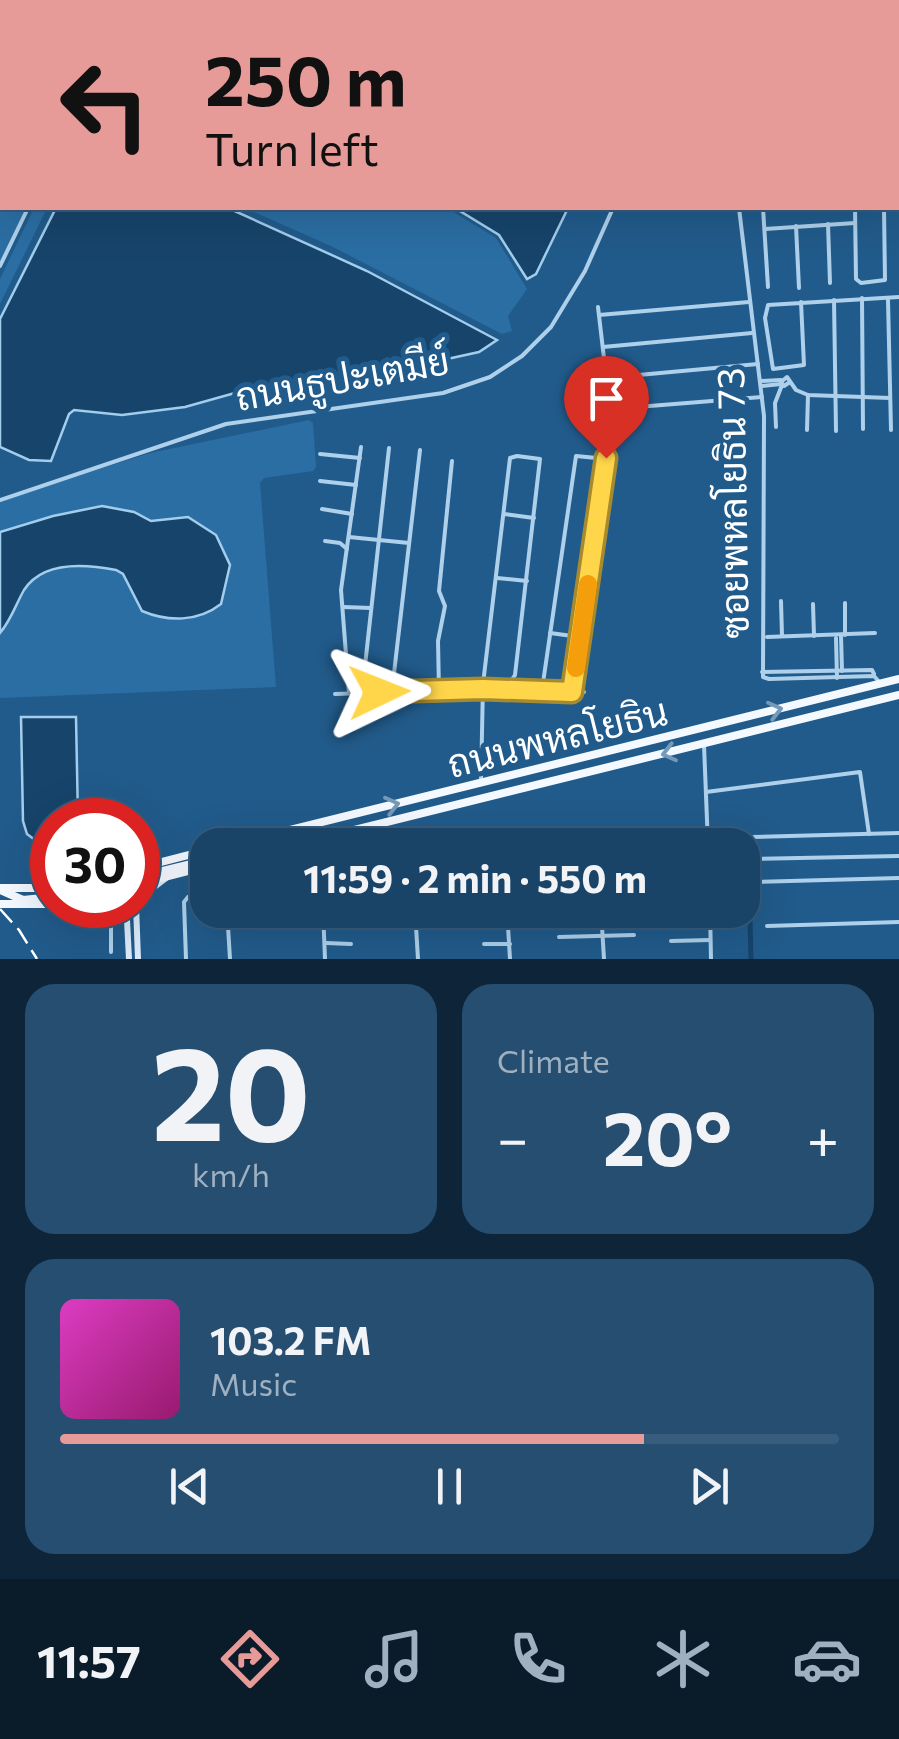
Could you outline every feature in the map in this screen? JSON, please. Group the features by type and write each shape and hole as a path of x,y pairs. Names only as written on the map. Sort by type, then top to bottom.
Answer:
{"main road":[{"name":"ถนนพหลโยธิน","path":"299,828 878,680 899,679"},
{"name":"ถนนพหลโยธิน","path":"373,828 899,695"},
{"path":"716,724 715,736 722,740"},
{"path":"315,824 316,828"},
{"path":"160,862 190,855"},
{"path":"160,873 190,864"},
{"path":"160,878 190,869"},
{"path":"160,882 167,877"},
{"path":"0,889 30,888"},
{"path":"0,889 30,900"},
{"path":"0,904 30,902"},
{"path":"127,928 129,959"},
{"path":"137,928 138,959"}],"street":[{"path":"0,266 27,210"},
{"name":"ถนนธูปะเตมีย์","path":"0,500 226,424 443,393 490,377 522,356 550,327 584,271 611,210"},
{"name":"ซอยพหลโยธิน 73","path":"741,210 762,397 762,672 769,679 878,680"},
{"path":"763,210 768,287"},
{"path":"854,210 856,279 861,283 882,282 886,276 884,210"},
{"path":"766,229 855,223"},
{"path":"828,224 830,283"},
{"path":"796,226 798,288"},
{"path":"801,302 804,365 774,370 770,365 766,308 801,302 899,297"},
{"path":"862,298 863,430"},
{"path":"888,298 891,430"},
{"path":"834,300 836,432"},
{"path":"599,315 750,302"},
{"path":"598,307 612,409 762,397"},
{"path":"602,347 754,333"},
{"path":"606,378 758,364"},
{"path":"776,426 775,403 784,382 784,368"},
{"path":"761,384 784,382 808,395 890,398"},
{"path":"807,430 808,395"},
{"path":"349,693 342,590 361,447"},
{"path":"363,684 389,448"},
{"path":"393,682 420,450"},
{"path":"320,454 360,458"},
{"path":"544,683 576,456 606,458 572,692"},
{"path":"481,784 483,687 510,458 541,460 514,678 483,687"},
{"path":"439,690 438,642 445,606 439,591 452,462"},
{"path":"320,480 356,485"},
{"path":"322,509 352,514"},
{"path":"504,514 534,518"},
{"path":"349,537 409,543"},
{"path":"325,542 340,542 347,549"},
{"path":"496,578 527,580"},
{"path":"781,602 782,636"},
{"path":"840,678 845,603"},
{"path":"813,604 814,636"},
{"path":"343,607 371,608"},
{"path":"550,633 580,637"},
{"path":"767,637 875,633"},
{"path":"762,672 872,670 878,680"},
{"path":"335,694 483,687 584,692"},
{"path":"704,744 707,828"},
{"path":"706,792 860,772 869,834"},
{"path":"760,836 899,833"},
{"path":"760,860 899,856"},
{"path":"760,882 899,878"},
{"path":"186,959 184,902 190,897"},
{"path":"768,926 899,922"},
{"path":"111,928 111,952"},
{"path":"228,928 230,959"},
{"path":"324,928 325,959"},
{"path":"416,928 418,959"},
{"path":"509,928 510,959"},
{"path":"602,928 604,959"},
{"path":"710,928 711,959"},
{"path":"559,937 634,935"},
{"path":"671,941 710,940"},
{"path":"324,943 351,944"},
{"path":"484,944 510,944"}],"shaded area":[{"path":"0,210 26,210 0,263"},
{"path":"33,210 46,210 0,304 0,279"},
{"path":"55,210 232,210 367,271 497,340 479,352 438,361 242,391 185,407 122,415 74,410 51,461 29,460 0,447 0,319"},
{"path":"250,210 450,210 496,238 527,289 508,316 512,331 502,334 331,246"},
{"path":"458,210 567,210 536,274 527,279 499,235"},
{"path":"309,420 313,423 313,471 264,478 260,483 276,687 0,698 0,500 150,453"},
{"path":"102,506 134,512 151,521 188,517 216,535 230,565 221,604 193,617 162,617 142,611 123,574 116,570 66,566 32,580 0,633 0,532"},
{"path":"21,717 76,717 78,798 30,798 30,836 23,821"}],"waterway":[{"path":"750,928 751,959"}],"railway":[{"path":"0,909 37,959"}],"slow traffic":[{"path":"576,668 588,584"}],"route":[{"path":"379,692 572,692 606,458"}]}
